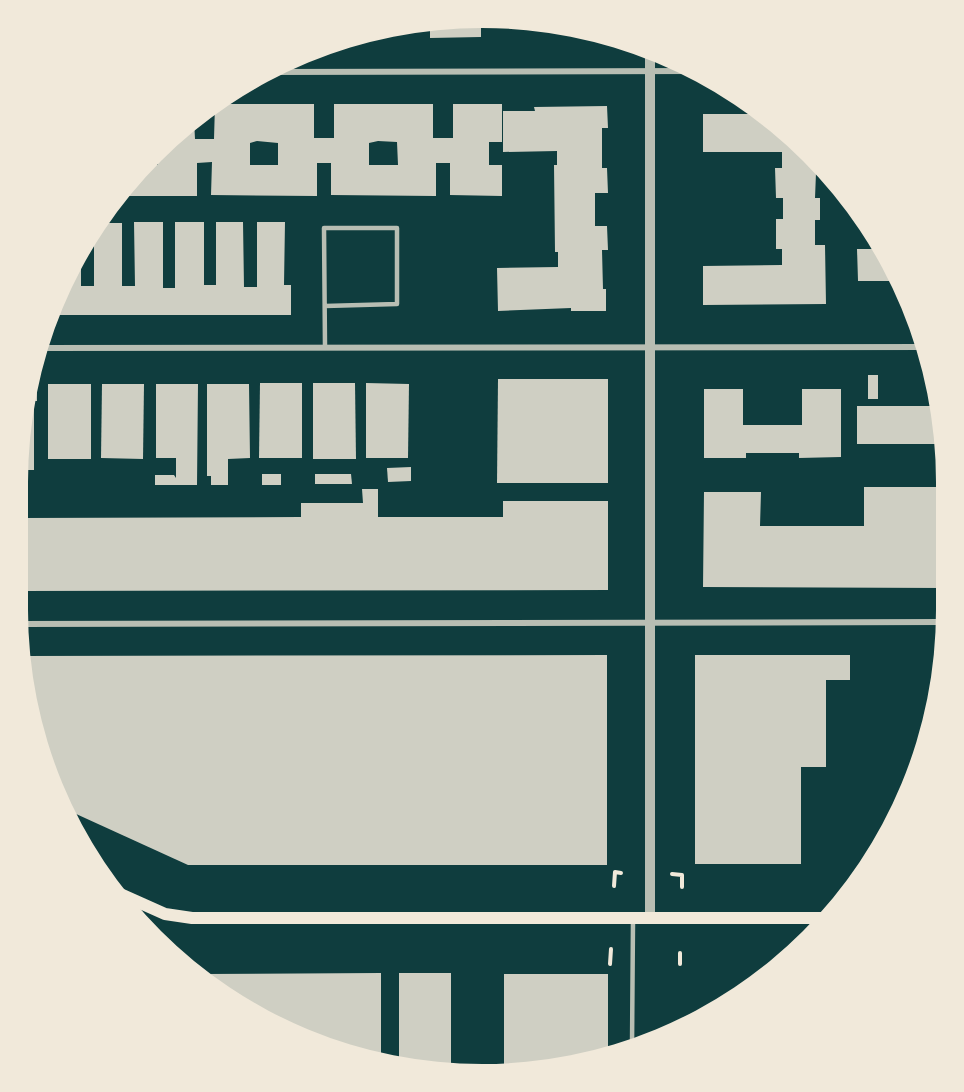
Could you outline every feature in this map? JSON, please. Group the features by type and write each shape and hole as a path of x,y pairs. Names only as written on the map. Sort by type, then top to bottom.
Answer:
{"main road":[{"path":"133,900 159,911 185,917 815,918"}],"street":[{"path":"650,61 650,918"},
{"path":"288,72 675,71"},
{"path":"49,348 914,347"},
{"path":"28,624 936,622"}],"lane":[{"path":"325,306 397,304 397,228 324,228 325,347"},
{"path":"632,1038 633,918"}],"path":[{"path":"614,886 615,872 621,873"},
{"path":"672,874 682,875 682,887"},
{"path":"610,964 611,949"},
{"path":"680,953 680,964"}],"building":[{"path":"481,28 481,37 430,38 430,31"},
{"path":"232,104 314,104 314,138 334,138 334,104 433,104 433,138 453,138 453,104 502,104 502,142 489,142 489,165 502,165 502,196 450,195 450,163 436,163 436,196 331,195 331,163 317,163 317,196 211,195 212,162 197,163 197,196 130,196 161,161 195,131 195,139 214,139 215,116","holes":["257,141 278,143 278,165 250,165 250,143","397,142 398,165 369,165 369,143"]},
{"path":"607,106 608,128 602,128 602,168 607,168 608,193 595,193 595,226 607,226 608,250 602,250 606,311 571,311 571,308 498,311 497,268 558,267 558,252 555,252 554,165 557,165 557,151 503,152 503,111 535,111 534,107"},
{"path":"703,114 747,114 781,141 816,175 815,198 820,198 820,220 815,220 815,245 825,245 826,304 703,305 703,266 782,265 782,249 776,249 776,219 783,219 783,198 776,198 775,168 782,168 782,152 703,152"},
{"path":"134,222 163,222 163,288 175,288 175,222 204,222 204,285 216,285 216,222 243,222 244,287 257,287 257,222 285,222 284,285 291,285 291,315 60,315 81,270 81,286 94,286 94,247 110,223 122,223 122,286 135,286"},
{"path":"857,249 871,249 889,281 858,281"},
{"path":"868,375 878,375 878,399 868,399"},
{"path":"498,379 608,379 608,483 497,483"},
{"path":"260,383 302,383 302,458 259,458"},
{"path":"313,383 355,383 356,459 313,459"},
{"path":"366,383 409,384 408,458 366,458"},
{"path":"48,384 91,384 91,459 48,459"},
{"path":"102,384 144,384 143,459 101,458"},
{"path":"156,384 198,384 197,485 155,485 155,475 174,475 176,478 176,458 156,458"},
{"path":"207,384 249,384 250,458 228,459 228,485 211,485 211,476 207,476"},
{"path":"704,389 743,389 743,425 802,425 802,389 841,389 841,457 799,458 799,453 746,453 746,458 704,458"},
{"path":"857,406 929,406 934,444 857,444"},
{"path":"34,411 34,470 28,470"},
{"path":"411,467 411,481 388,482 387,468"},
{"path":"262,474 281,474 281,485 262,485"},
{"path":"315,474 351,474 352,484 315,484"},
{"path":"864,487 936,487 936,588 703,587 704,492 761,492 760,526 864,526"},
{"path":"362,489 378,489 378,517 503,517 503,501 608,501 608,590 28,591 28,518 301,517 301,503 363,503"},
{"path":"607,655 607,865 188,865 77,814 63,784 44,727 31,656"},
{"path":"695,655 850,655 850,680 826,680 826,767 801,767 801,864 695,864"},
{"path":"381,973 381,1052 336,1039 281,1017 255,1003 212,974"},
{"path":"399,973 451,973 451,1063 399,1056"},
{"path":"504,974 608,974 608,1045 570,1055 504,1063"}]}
